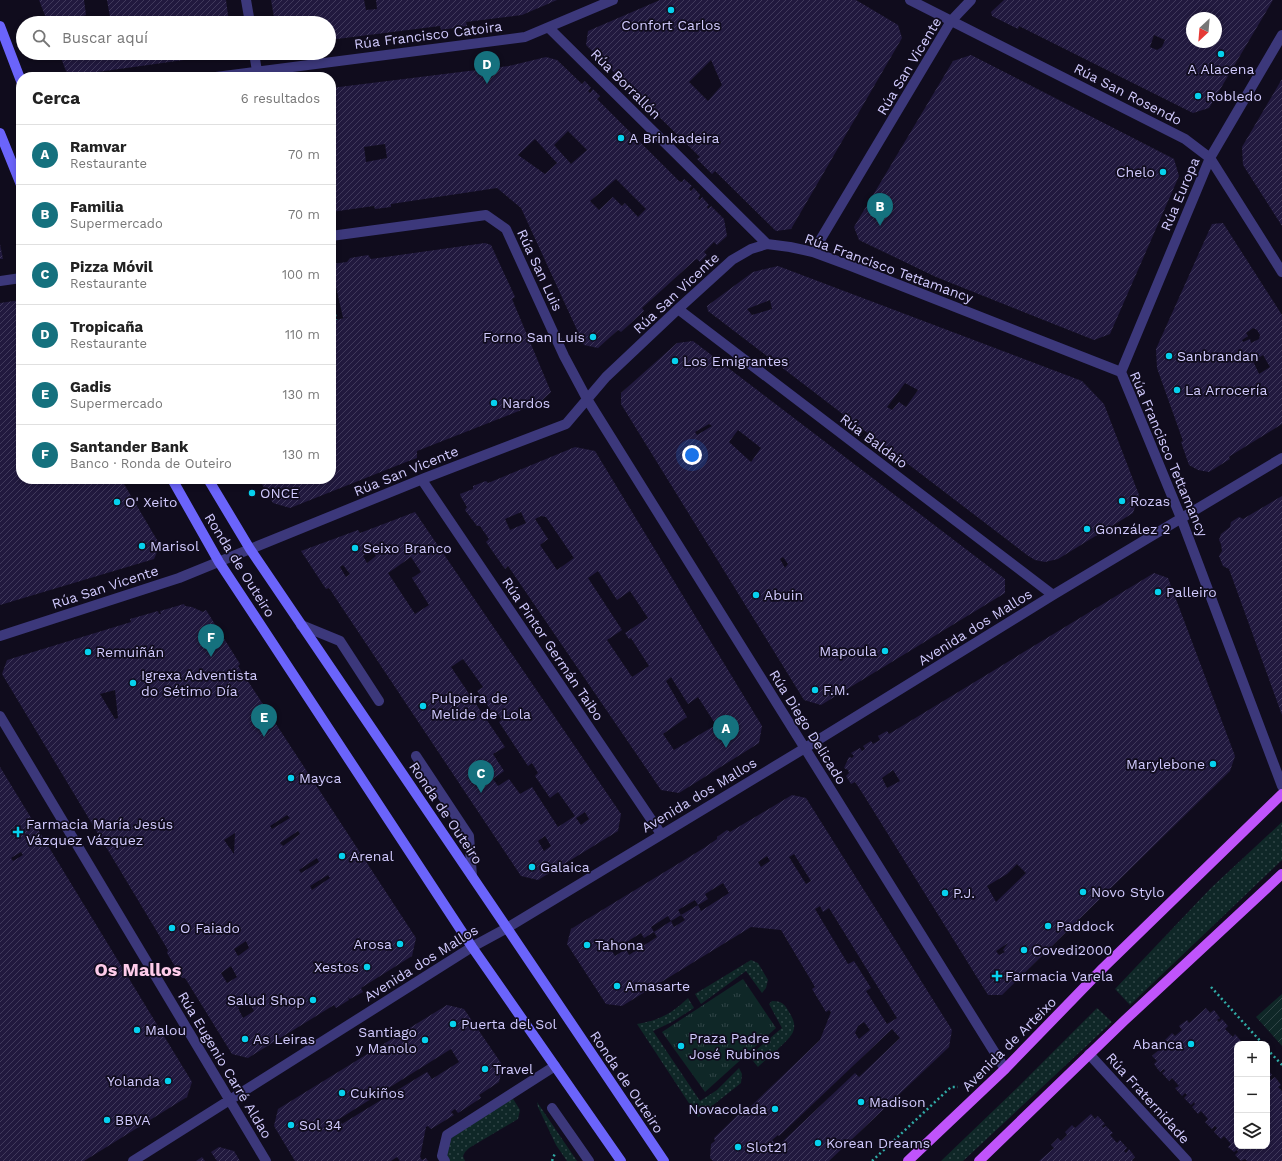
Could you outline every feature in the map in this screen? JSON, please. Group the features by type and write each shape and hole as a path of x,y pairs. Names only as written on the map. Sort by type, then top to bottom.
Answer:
{"main road":[{"path":"0,26 18,72"},
{"path":"0,133 16,173"},
{"name":"Ronda de Outeiro","path":"175,484 219,562 472,947 621,1161"},
{"name":"Ronda de Outeiro","path":"211,484 250,550 664,1161"},
{"name":"Avenida de Arteixo","path":"908,1161 1005,1069 1103,968 1282,794"},
{"path":"979,1161 1089,1054 1282,874"}],"street":[{"path":"246,0 249,16"},
{"name":"Rúa Francisco Catoira","path":"271,72 525,37 613,0"},
{"name":"Rúa San Rosendo","path":"910,0 1185,139 1210,158 1282,272"},
{"name":"Rúa San Vicente","path":"813,252 951,21 971,0"},
{"name":"Rúa Borrallón","path":"549,28 767,244"},
{"name":"Rúa Europa","path":"1121,372 1210,158 1282,35"},
{"path":"255,60 257,72"},
{"name":"Rúa San Luis","path":"336,235 486,215 506,229 564,356 587,399"},
{"name":"Rúa San Vicente","path":"0,636 179,578 422,480 566,424 606,377 732,260 751,249 767,244"},
{"name":"Rúa Francisco Tettamancy","path":"767,244 813,252 1121,372 1181,518 1282,786"},
{"path":"0,281 16,279"},
{"name":"Rúa Baldaio","path":"678,309 1053,595"},
{"name":"Rúa Diego Delicado","path":"587,399 1005,1069"},
{"name":"Avenida dos Mallos","path":"133,1161 472,947 507,928 805,748 1053,595 1282,458"},
{"name":"Rúa Pintor Germán Taibo","path":"422,480 661,834"},
{"path":"301,625 340,641 379,701"},
{"name":"Rúa Eugenio Carré Aldao","path":"0,716 266,1161"},
{"path":"416,756 469,836 472,876"},
{"name":"Rúa Fraternidade","path":"1089,1054 1187,1161"},
{"path":"445,1161 442,1156 447,1135 555,1066"},
{"path":"552,1108 589,1161"}],"path":[{"path":"1211,987 1260,1041"},
{"path":"1270,1052 1282,1065"},
{"path":"872,1161 952,1087 962,1086"},
{"path":"552,1161 555,1153"}],"green space":[{"path":"1282,822 1282,860 1130,1005 1115,989 1211,888"},
{"path":"751,960 758,963 768,980 766,988 762,993 746,971 701,1004 695,994"},
{"path":"743,979 776,1028 705,1092 662,1032"},
{"path":"1282,994 1282,1046 1256,1017"},
{"path":"688,998 694,1008 672,1022 653,1031 700,1101 717,1090 739,1068 742,1074 741,1083 698,1117 637,1024 665,1016"},
{"path":"772,1001 780,1002 786,1007 793,1019 794,1029 791,1036 758,1067 749,1056 782,1028 769,1004"},
{"path":"1097,1008 1112,1022 963,1161 941,1161 1019,1086"},
{"path":"510,1094 520,1110 518,1119 469,1148 463,1156 465,1161 445,1161 447,1135"},
{"path":"537,1102 577,1161 567,1161 556,1145"}],"building":[{"path":"39,0 84,0 86,15 45,16"},
{"path":"107,0 226,0 228,16 110,16"},
{"path":"271,0 364,0 366,10 377,9 376,0 557,0 522,15 466,22 467,26 441,30 440,26 336,39 336,16 274,16"},
{"path":"660,0 856,0 898,25 902,38 791,229 776,231 715,171 712,174 697,159 700,157 586,45 588,31","holes":["711,60 722,85 708,101 689,82"]},
{"path":"1004,0 1273,0 1209,108 1193,113 1019,26 1018,29 992,16 991,12","holes":["1154,35 1165,40 1162,47 1157,50 1150,47"]},
{"path":"971,55 1174,159 1179,176 1110,334 1094,340 936,277 859,240 854,227 953,61"},
{"path":"546,57 557,60 582,84 585,81 591,88 588,91 590,93 593,89 600,96 597,99 679,181 682,182 684,179 692,186 689,189 691,191 694,188 700,195 698,199 700,200 702,197 709,205 707,207 708,209 711,206 724,219 727,236 717,245 714,242 704,252 707,255 700,262 697,259 695,260 642,308 644,311 621,332 618,330 598,348 584,345 521,208 497,188 391,204 391,207 375,209 374,206 336,211 336,87 509,66","holes":["568,131 587,150 571,164 554,145","535,139 557,163 545,174 518,155","385,144 387,158 366,162 364,147","616,179 646,209 638,217 625,203 622,206 613,197 599,210 590,201"]},
{"path":"62,60 184,60 98,72 66,71"},
{"path":"1282,79 1282,226 1243,165 1242,147"},
{"path":"1223,223 1282,315 1282,424 1230,456 1230,459 1209,472 1198,470 1189,465 1181,442 1183,441 1157,368 1156,349 1212,224","holes":["1253,328 1257,330 1260,335 1259,339 1251,343 1250,339 1243,342 1242,340 1248,336 1246,333","1263,355 1270,367 1259,374 1253,361"]},
{"path":"485,243 491,245 515,297 512,299 551,392 539,403 417,451 417,458 290,508 273,503 262,484 336,484 336,320 349,317 343,318 336,286 336,263 347,262 350,258 368,255 371,259"},
{"path":"0,244 3,259 0,259"},
{"path":"778,266 1082,381 1104,404 1139,495 1133,513 1058,559 1045,562 1035,560 1027,555 708,311 707,306 753,272","holes":["770,300 772,309 752,315 747,309","905,383 918,390 906,407 899,402 892,410 887,407"]},
{"path":"16,301 16,484 124,484 160,545 154,559 0,605 0,303"},
{"path":"693,341 1005,579 1005,593 821,705 804,700 621,404 621,393 677,343","holes":["709,424 712,426 697,435 695,432","738,430 761,448 751,462 729,442","783,557 788,564 785,568 780,559"]},
{"path":"575,447 595,451 762,726 759,743 679,793 661,790 508,566 505,569 486,542 489,539 480,526 477,526 465,510 467,507 460,494 473,489 473,486 486,481 488,483","holes":["521,512 526,523 510,530 505,519","541,516 546,517 574,558 557,570 540,545 548,539 535,519","598,571 617,600 630,591 648,618 625,633 629,639 631,638 649,666 632,677 607,640 622,630 588,578","671,677 688,704 698,697 716,725 724,720 730,730 720,736 714,726 674,750 663,734 687,717 666,681"]},
{"path":"1282,496 1282,715 1229,569 1223,566 1219,556 1222,551 1219,540 1221,534 1230,527 1231,522 1239,517 1243,519"},
{"path":"415,512 621,814 618,831 538,880 521,876 329,588 326,589 301,551 358,530 360,533","holes":["372,550 376,556 367,563 363,556","411,557 421,572 412,578 429,605 415,614 388,573","343,565 350,574 346,577 340,567","463,659 483,687 477,691 492,712 495,710 502,720 499,722 528,766 532,763 538,773 535,776 550,798 558,792 575,816 558,827 532,787 520,794 509,779 498,786 493,779 504,771 493,754 505,747 451,667","585,812 589,819 581,825 576,818","545,836 551,846 544,851 538,841"]},
{"path":"1154,573 1168,578 1235,756 1230,771 1002,995 988,995 863,794 855,782 851,784 846,776 849,773 848,770 844,768 849,757 852,758 854,756 851,753 860,748 862,751 865,749 863,746 871,741 873,744 880,740 878,736 887,731 889,734","holes":["893,770 900,781 887,788 882,778","1017,864 1026,873 996,902 987,886 1007,874","1008,943 1003,950 1005,952 999,955 996,951"]},
{"path":"184,604 185,606 192,607 203,612 206,610 240,664 238,666 416,938 412,956 361,988 363,992 350,999 348,997 349,1000 336,1008 334,1005 248,1058 232,1054 185,978 182,978 167,953 168,950 2,674 7,660 131,622 130,619 158,611 159,614 161,614 160,611","holes":["115,690 118,718 115,719 100,694","287,815 290,818 272,829 270,826","298,831 300,834 283,846 280,843","235,833 234,854 224,840","317,858 319,862 301,873 299,870","328,875 330,878 312,890 310,886","246,941 249,948 238,956 234,949","231,966 237,977 227,983 221,973","249,1002 254,1011 243,1018 238,1008"]},
{"path":"0,767 192,1082 187,1097 84,1161 0,1161","holes":["21,852 23,855 13,861 11,858"]},
{"path":"792,795 806,798 952,1030 949,1047 829,1161 713,1161 710,1158 711,1144 715,1141 714,1138 747,1106 749,1108 820,1040 831,1012 829,1010 826,1012 812,989 815,987 781,930 751,927 622,1006 606,1004 567,944 571,929 704,848 727,830 730,832","holes":["794,854 811,881 806,884 789,857","767,856 770,861 761,867 758,862","723,883 729,893 701,911 698,905 708,899 705,894","695,900 698,905 681,915 678,910","820,906 823,912 829,908 897,1018 887,1024 866,991 871,988 854,961 848,964 815,909","681,915 685,920 674,927 671,921","668,916 671,921 654,932 651,927","654,932 657,937 629,955 626,949 615,956 612,951 641,933 644,938","864,1022 870,1030 859,1039 855,1033 858,1026","892,1029 900,1038 859,1077 855,1073 778,1146 772,1140 778,1135 779,1136"]},
{"path":"447,1005 464,1009 503,1066 499,1082 479,1095 481,1098 458,1113 455,1109 451,1112 454,1115 431,1129 428,1126 426,1127 420,1157 422,1160 426,1158 428,1161 400,1161 397,1157 391,1161 295,1161 274,1126 278,1109","holes":["451,1049 459,1062 432,1079 427,1072 342,1124 339,1119"]},
{"path":"1206,1008 1210,1013 1214,1010 1220,1018 1217,1020 1219,1022 1222,1019 1228,1026 1225,1029 1233,1037 1235,1034 1241,1041 1234,1041 1234,1149 1270,1149 1270,1078 1271,1080 1275,1077 1281,1085 1278,1087 1282,1091 1282,1161 1247,1161 1245,1159 1241,1161 1235,1155 1238,1152 1237,1150 1234,1152 1228,1147 1231,1144 1224,1136 1221,1139 1214,1132 1217,1128 1215,1126 1212,1129 1205,1122 1208,1119 1201,1111 1198,1114 1192,1107 1195,1104 1194,1102 1191,1105 1184,1098 1187,1095 1185,1093 1182,1096 1175,1088 1179,1086 1172,1078 1169,1081 1162,1073 1165,1071 1164,1069 1160,1072 1154,1064 1157,1061 1152,1056 1168,1042 1165,1040 1172,1033 1175,1036 1182,1030 1179,1026 1187,1020 1189,1023"},
{"path":"1091,1114 1095,1119 1098,1116 1105,1124 1102,1126 1103,1128 1106,1126 1113,1133 1110,1135 1117,1143 1120,1140 1127,1148 1124,1151 1126,1153 1129,1149 1135,1157 1132,1160 1133,1161 1039,1161 1054,1148 1051,1145 1058,1138 1061,1141 1067,1135 1065,1132 1072,1125 1075,1128"},
{"path":"219,1147 234,1151 240,1161 217,1161 211,1152"},
{"path":"202,1157 205,1161 196,1161"}],"place":[{"name":"Confort Carlos","path":"671,10"},
{"name":"A Alacena","path":"1221,54"},
{"name":"Tropicaña","path":"487,84"},
{"name":"Robledo","path":"1198,96"},
{"name":"A Brinkadeira","path":"621,138"},
{"name":"Chelo","path":"1163,172"},
{"name":"Familia","path":"880,226"},
{"name":"Forno San Luis","path":"593,337"},
{"name":"Sanbrandan","path":"1169,356"},
{"name":"Los Emigrantes","path":"675,361"},
{"name":"La Arrocería","path":"1177,390"},
{"name":"Nardos","path":"494,403"},
{"name":"ONCE","path":"252,493"},
{"name":"Rozas","path":"1122,501"},
{"name":"O' Xeito","path":"117,502"},
{"name":"González 2","path":"1087,529"},
{"name":"Marisol","path":"142,546"},
{"name":"Seixo Branco","path":"355,548"},
{"name":"Palleiro","path":"1158,592"},
{"name":"Abuin","path":"756,595"},
{"name":"Mapoula","path":"885,651"},
{"name":"Remuiñán","path":"88,652"},
{"name":"Santander Bank","path":"211,657"},
{"name":"Igrexa Adventista do Sétimo Día","path":"133,683"},
{"name":"F.M.","path":"815,690"},
{"name":"Pulpeira de Melide de Lola","path":"423,706"},
{"name":"Gadis","path":"264,737"},
{"name":"Ramvar","path":"726,748"},
{"name":"Marylebone","path":"1213,764"},
{"name":"Mayca","path":"291,778"},
{"name":"Pizza Móvil","path":"481,793"},
{"name":"Farmacia María Jesús Vázquez Vázquez","path":"18,832"},
{"name":"Arenal","path":"342,856"},
{"name":"Galaica","path":"532,867"},
{"name":"Novo Stylo","path":"1083,892"},
{"name":"P.J.","path":"945,893"},
{"name":"Paddock","path":"1048,926"},
{"name":"O Faiado","path":"172,928"},
{"name":"Arosa","path":"400,944"},
{"name":"Tahona","path":"587,945"},
{"name":"Covedi2000","path":"1024,950"},
{"name":"Xestos","path":"367,967"},
{"name":"Farmacia Varela","path":"997,976"},
{"name":"Amasarte","path":"617,986"},
{"name":"Salud Shop","path":"313,1000"},
{"name":"Puerta del Sol","path":"453,1024"},
{"name":"Malou","path":"137,1030"},
{"name":"As Leiras","path":"245,1039"},
{"name":"Santiago y Manolo","path":"425,1040"},
{"name":"Abanca","path":"1191,1044"},
{"name":"Praza Padre José Rubinos","path":"681,1046"},
{"name":"Travel","path":"485,1069"},
{"name":"Yolanda","path":"168,1081"},
{"name":"Cukiños","path":"342,1093"},
{"name":"Madison","path":"861,1102"},
{"name":"Novacolada","path":"775,1109"},
{"name":"BBVA","path":"107,1120"},
{"name":"Sol 34","path":"291,1125"},
{"name":"Korean Dreams","path":"818,1143"},
{"name":"Slot21","path":"738,1147"}],"district":[{"name":"Os Mallos","path":"138,969"}]}
